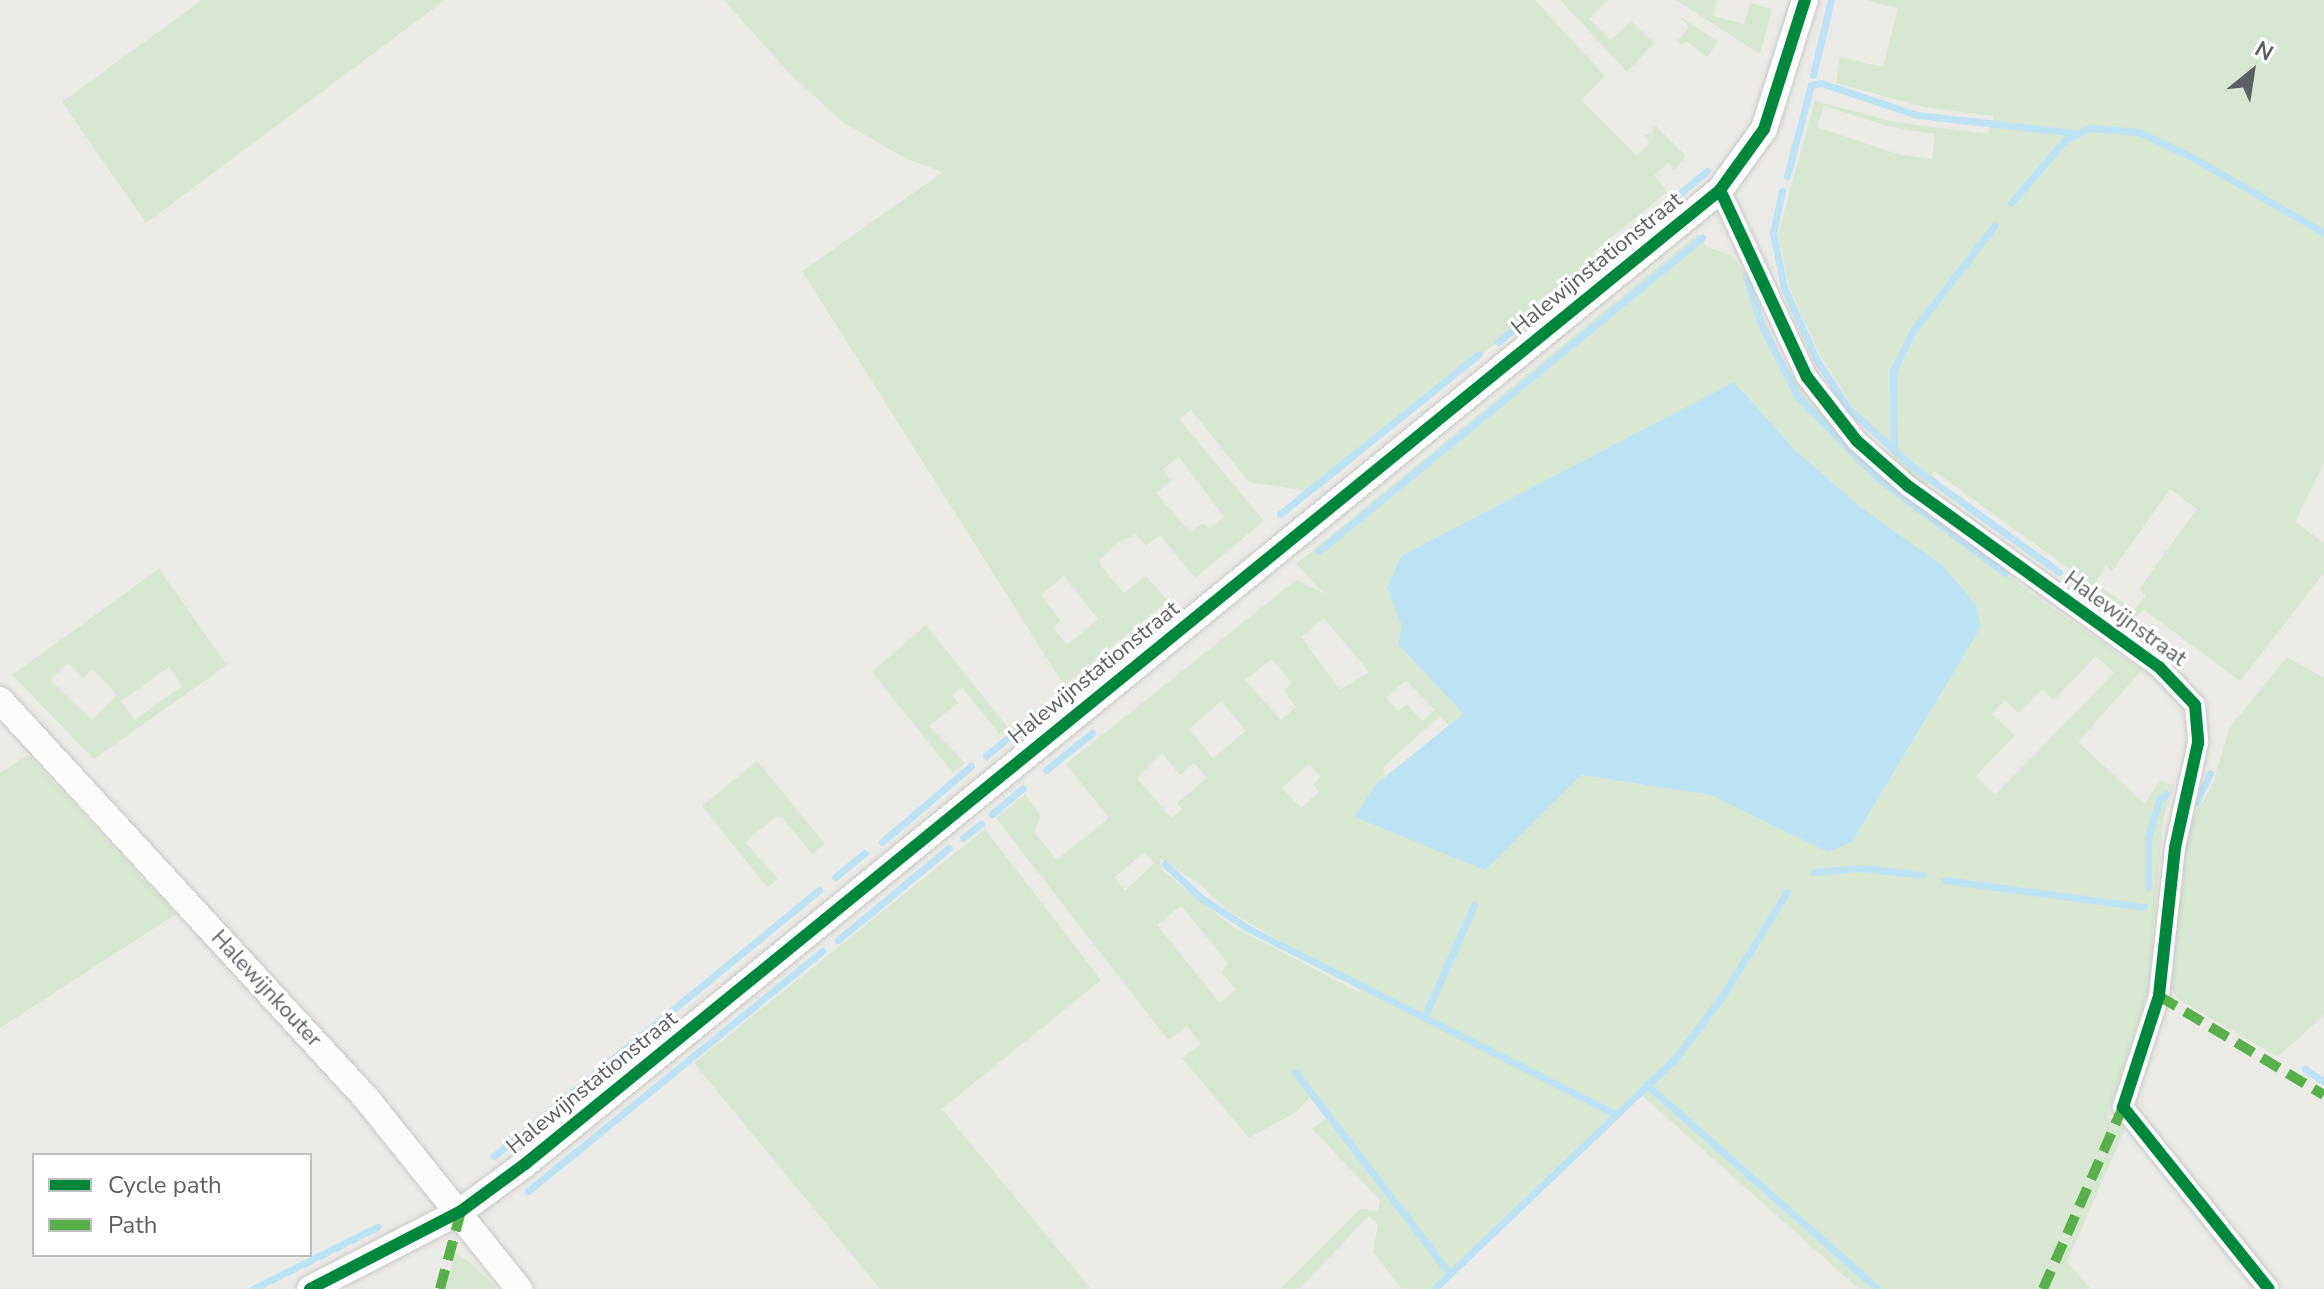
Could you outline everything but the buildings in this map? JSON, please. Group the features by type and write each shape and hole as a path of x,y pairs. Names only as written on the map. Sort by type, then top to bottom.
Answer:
{"street":[{"name":"Halewijnstationstraat","path":"310,1289 461,1211 1720,190 1764,129 1805,0"},
{"name":"Halewijnstraat","path":"1720,190 1807,377 1857,441 1908,486 2159,667 2195,705 2198,743 2175,848 2159,996 2123,1107 2269,1289"},
{"name":"Halewijnkouter","path":"0,700 366,1098 461,1211 519,1289"}],"green space":[{"path":"202,0 445,0 146,223 62,102"},
{"path":"724,0 1535,0 1605,76 1581,100 1637,156 1650,142 1643,135 1652,134 1655,125 1686,156 1674,170 1668,163 1654,175 1667,192 1593,253 1597,259 1316,492 1249,482 1191,410 1179,419 1264,521 1195,578 1160,535 1146,546 1136,534 1119,542 1099,560 1101,566 1124,593 1146,576 1168,601 1064,685 802,271 943,172 905,158 844,123 793,77","holes":["1179,457 1224,517 1209,529 1204,523 1190,532 1156,493 1171,481 1163,469","1064,576 1098,619 1067,645 1053,628 1061,621 1041,595"]},
{"path":"1560,0 1608,0 1589,19 1611,40 1631,21 1654,43 1627,72"},
{"path":"1676,0 1717,0 1713,16 1744,24 1750,3 1772,9 1760,54"},
{"path":"1865,0 2324,0 2324,463 2295,522 2324,543 2324,573 2240,681 2143,609 2136,617 1934,471 1923,492 1851,404 1819,354 1789,287 1778,234 1815,101 1895,122 1988,134 1994,116 1924,107 1836,83 1840,57 1883,67 1898,8","holes":["1824,106 1891,127 1935,134 1932,159 1897,154 1817,127","2170,489 2197,509 2139,589 2146,595 2134,610 2095,583 2106,566 2112,571"]},
{"path":"1679,16 1718,42 1707,57 1686,41 1682,45 1677,41 1689,27"},
{"path":"1697,234 1706,246 1732,256 1745,273 1783,362 1822,414 1872,467 2029,592 2142,670 2078,742 2145,804 2159,781 2174,785 2163,819 2148,992 2107,1117 2126,1127 2067,1262 2091,1289 1859,1289 1637,1091 1433,1289 1402,1289 1373,1252 1378,1224 1369,1216 1299,1289 1280,1289 1360,1209 1378,1211 1380,1200 1312,1129 1326,1118 1312,1095 1296,1112 1249,1138 1182,1058 1201,1044 1187,1026 1168,1040 996,818 1025,794 1041,816 1034,832 1057,860 1109,818 1066,764 1296,580 1325,594 1296,564","holes":["1734,382 1795,450 1863,509 1981,627 1853,841 1828,852 1710,795 1580,775 1484,870 1375,785 1385,777 1383,767 1440,716 1449,725 1463,714 1398,644 1402,626 1387,588 1401,556","1324,618 1369,672 1340,690 1301,637","2096,656 2114,673 1995,795 1976,776 2015,735 1992,714 2005,700 2019,713 2042,689 2054,700","1272,659 1292,683 1284,691 1296,707 1281,720 1245,680","1406,680 1435,710 1422,721 1407,704 1398,711 1386,698","1221,701 1246,731 1213,758 1189,729","1162,753 1180,775 1194,763 1207,778 1177,803 1182,809 1171,818 1137,778","1309,764 1321,777 1313,785 1319,792 1301,808 1282,788","1145,852 1154,863 1125,891 1114,877","1160,858 1200,884 1227,910 1363,989 1359,992 1232,926 1162,870","1181,906 1228,963 1222,973 1236,990 1220,1003 1157,925"]},
{"path":"159,569 227,665 94,759 12,675","holes":["68,663 83,678 92,669 117,695 92,720 50,680","169,667 182,686 135,720 121,701"]},
{"path":"926,625 1009,729 1001,736 962,687 952,695 958,703 929,726 965,763 953,773 872,672"},
{"path":"2287,657 2324,678 2324,1015 2278,1057 2178,999 2168,984 2182,834 2212,786 2230,727"},
{"path":"28,755 176,914 0,1028 0,773"},
{"path":"757,761 825,844 812,854 781,816 774,818 745,842 778,879 767,887 702,806"},
{"path":"985,829 1101,980 942,1109 1091,1289 880,1289 694,1063"},
{"path":"455,1252 472,1264 497,1289 446,1289"}],"water":[{"path":"1734,382 1795,450 1863,509 1943,566 1976,605 1981,627 1852,842 1828,852 1710,795 1581,775 1485,870 1355,817 1375,785 1463,714 1398,644 1402,626 1387,588 1401,556"}],"waterway":[{"path":"1813,75 1831,0"},
{"path":"1787,176 1811,85 1821,83 1917,115 2075,133"},
{"path":"2011,203 2065,140 2090,128 2139,132 2192,157 2324,233"},
{"path":"1498,342 1707,171"},
{"path":"1782,191 1773,233 1784,287 1816,359 1849,409 1913,467 2059,572"},
{"path":"1894,450 1893,371 1913,331 1995,225"},
{"path":"1319,551 1702,238"},
{"path":"1746,276 1761,324 1798,397 1879,479 2005,573"},
{"path":"1280,514 1479,354"},
{"path":"986,756 1046,706"},
{"path":"1046,770 1092,733"},
{"path":"882,842 971,766"},
{"path":"2189,799 2196,802 2210,773"},
{"path":"992,814 1023,788"},
{"path":"2148,887 2148,837 2159,800 2166,794"},
{"path":"963,838 981,824"},
{"path":"838,940 949,848"},
{"path":"835,877 865,853"},
{"path":"1165,864 1200,897 1249,929 1614,1113"},
{"path":"1814,872 1861,868 1923,875"},
{"path":"1944,880 2144,907"},
{"path":"494,1156 819,890"},
{"path":"1434,1289 1674,1060 1721,998 1787,892"},
{"path":"1424,1018 1474,905"},
{"path":"528,1191 822,951"},
{"path":"2305,1069 2324,1082"},
{"path":"1295,1072 1450,1274"},
{"path":"1646,1084 1878,1289"},
{"path":"253,1289 377,1227"}],"marked path":[{"path":"2159,996 2324,1095"},
{"path":"2043,1289 2123,1107"},
{"path":"440,1289 461,1211"}],"cycle path":[{"path":"310,1289 461,1211 525,1164 1720,190 1764,129 1805,0"},
{"path":"1720,190 1807,377 1857,441 1908,486 2159,667 2195,705 2198,743 2175,848 2159,996 2123,1107 2269,1289"}]}
